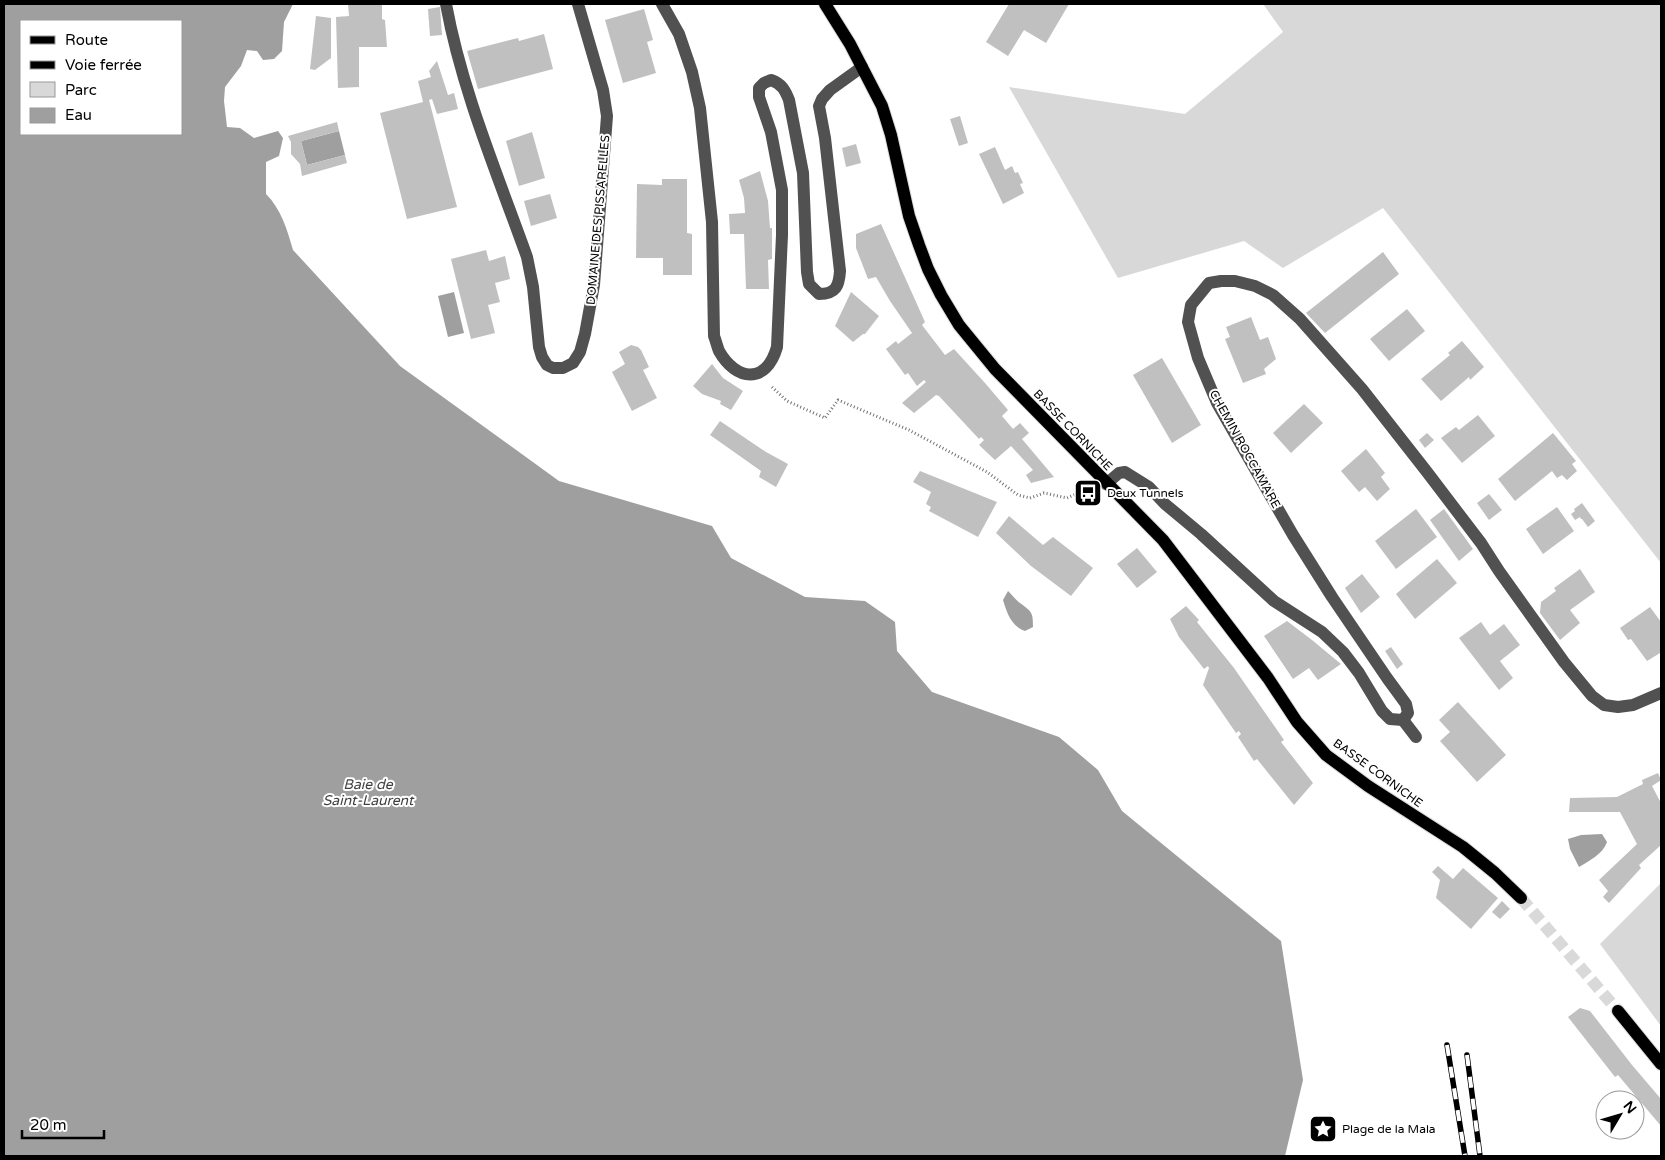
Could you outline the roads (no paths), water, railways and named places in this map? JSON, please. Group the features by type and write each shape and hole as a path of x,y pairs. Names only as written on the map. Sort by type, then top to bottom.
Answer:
{"main road":[{"name":"BASSE CORNICHE","path":"825,4 862,67 882,106 891,135 909,216 928,270 959,325 995,370 1168,547 1268,678 1297,722 1326,755 1368,786 1463,847 1494,872 1521,898"},
{"path":"1618,1011 1661,1064"}],"lane":[{"name":"DOMAINE DES PISSARELLES","path":"446,4 464,81 527,257 533,287 539,347 547,365 553,368 563,368 573,363 580,352 585,334 592,293 607,116 603,90 578,4"},
{"path":"662,4 679,34 692,72 700,108 712,222 714,336 718,350 731,366 744,374 758,374 768,367 774,358 777,347 782,190 771,132 759,97 759,88 771,80 778,83 785,90 789,100 803,173 809,284 819,294 828,294 836,289 840,282 840,271 826,146 819,106 830,90 862,67"},
{"name":"CHEMIN ROCCAMARE","path":"1403,720 1408,713 1406,704 1354,629 1293,534 1217,403 1198,358 1188,322 1191,305 1209,284 1221,281 1234,281 1254,286 1273,296 1300,319 1362,389 1482,543 1499,572 1564,662 1592,696 1604,705 1618,707 1632,705 1661,693"},
{"path":"1106,484 1119,474 1125,472 1148,487 1274,601 1322,632 1343,652 1359,673 1382,711 1390,719 1403,720 1416,738"}],"water":[{"name":"Baie de Saint-Laurent","path":"4,4 293,4 284,22 282,51 274,59 263,60 257,51 247,50 241,66 225,87 224,101 227,127 240,128 254,138 278,131 283,138 279,156 266,162 266,194 280,213 293,250 400,366 559,481 712,526 731,558 805,597 865,601 895,622 897,651 932,692 1059,737 1098,770 1122,811 1281,941 1303,1080 1285,1156 4,1156"},
{"path":"339,131 345,155 307,165 301,141"},
{"path":"454,292 464,333 448,337 438,296"},
{"path":"1008,591 1031,613 1033,627 1025,631 1013,622 1003,600"},
{"path":"1602,834 1607,842 1605,846 1595,857 1579,867 1570,849 1568,839 1581,835"}],"tunnel":[{"path":"1521,898 1618,1011"}],"railway":[{"path":"1447,1045 1465,1156"},
{"path":"1467,1055 1480,1156"}],"place":[{"name":"Deux Tunnels","path":"1088,493"},
{"name":"Plage de la Mala","path":"1323,1129"}]}
